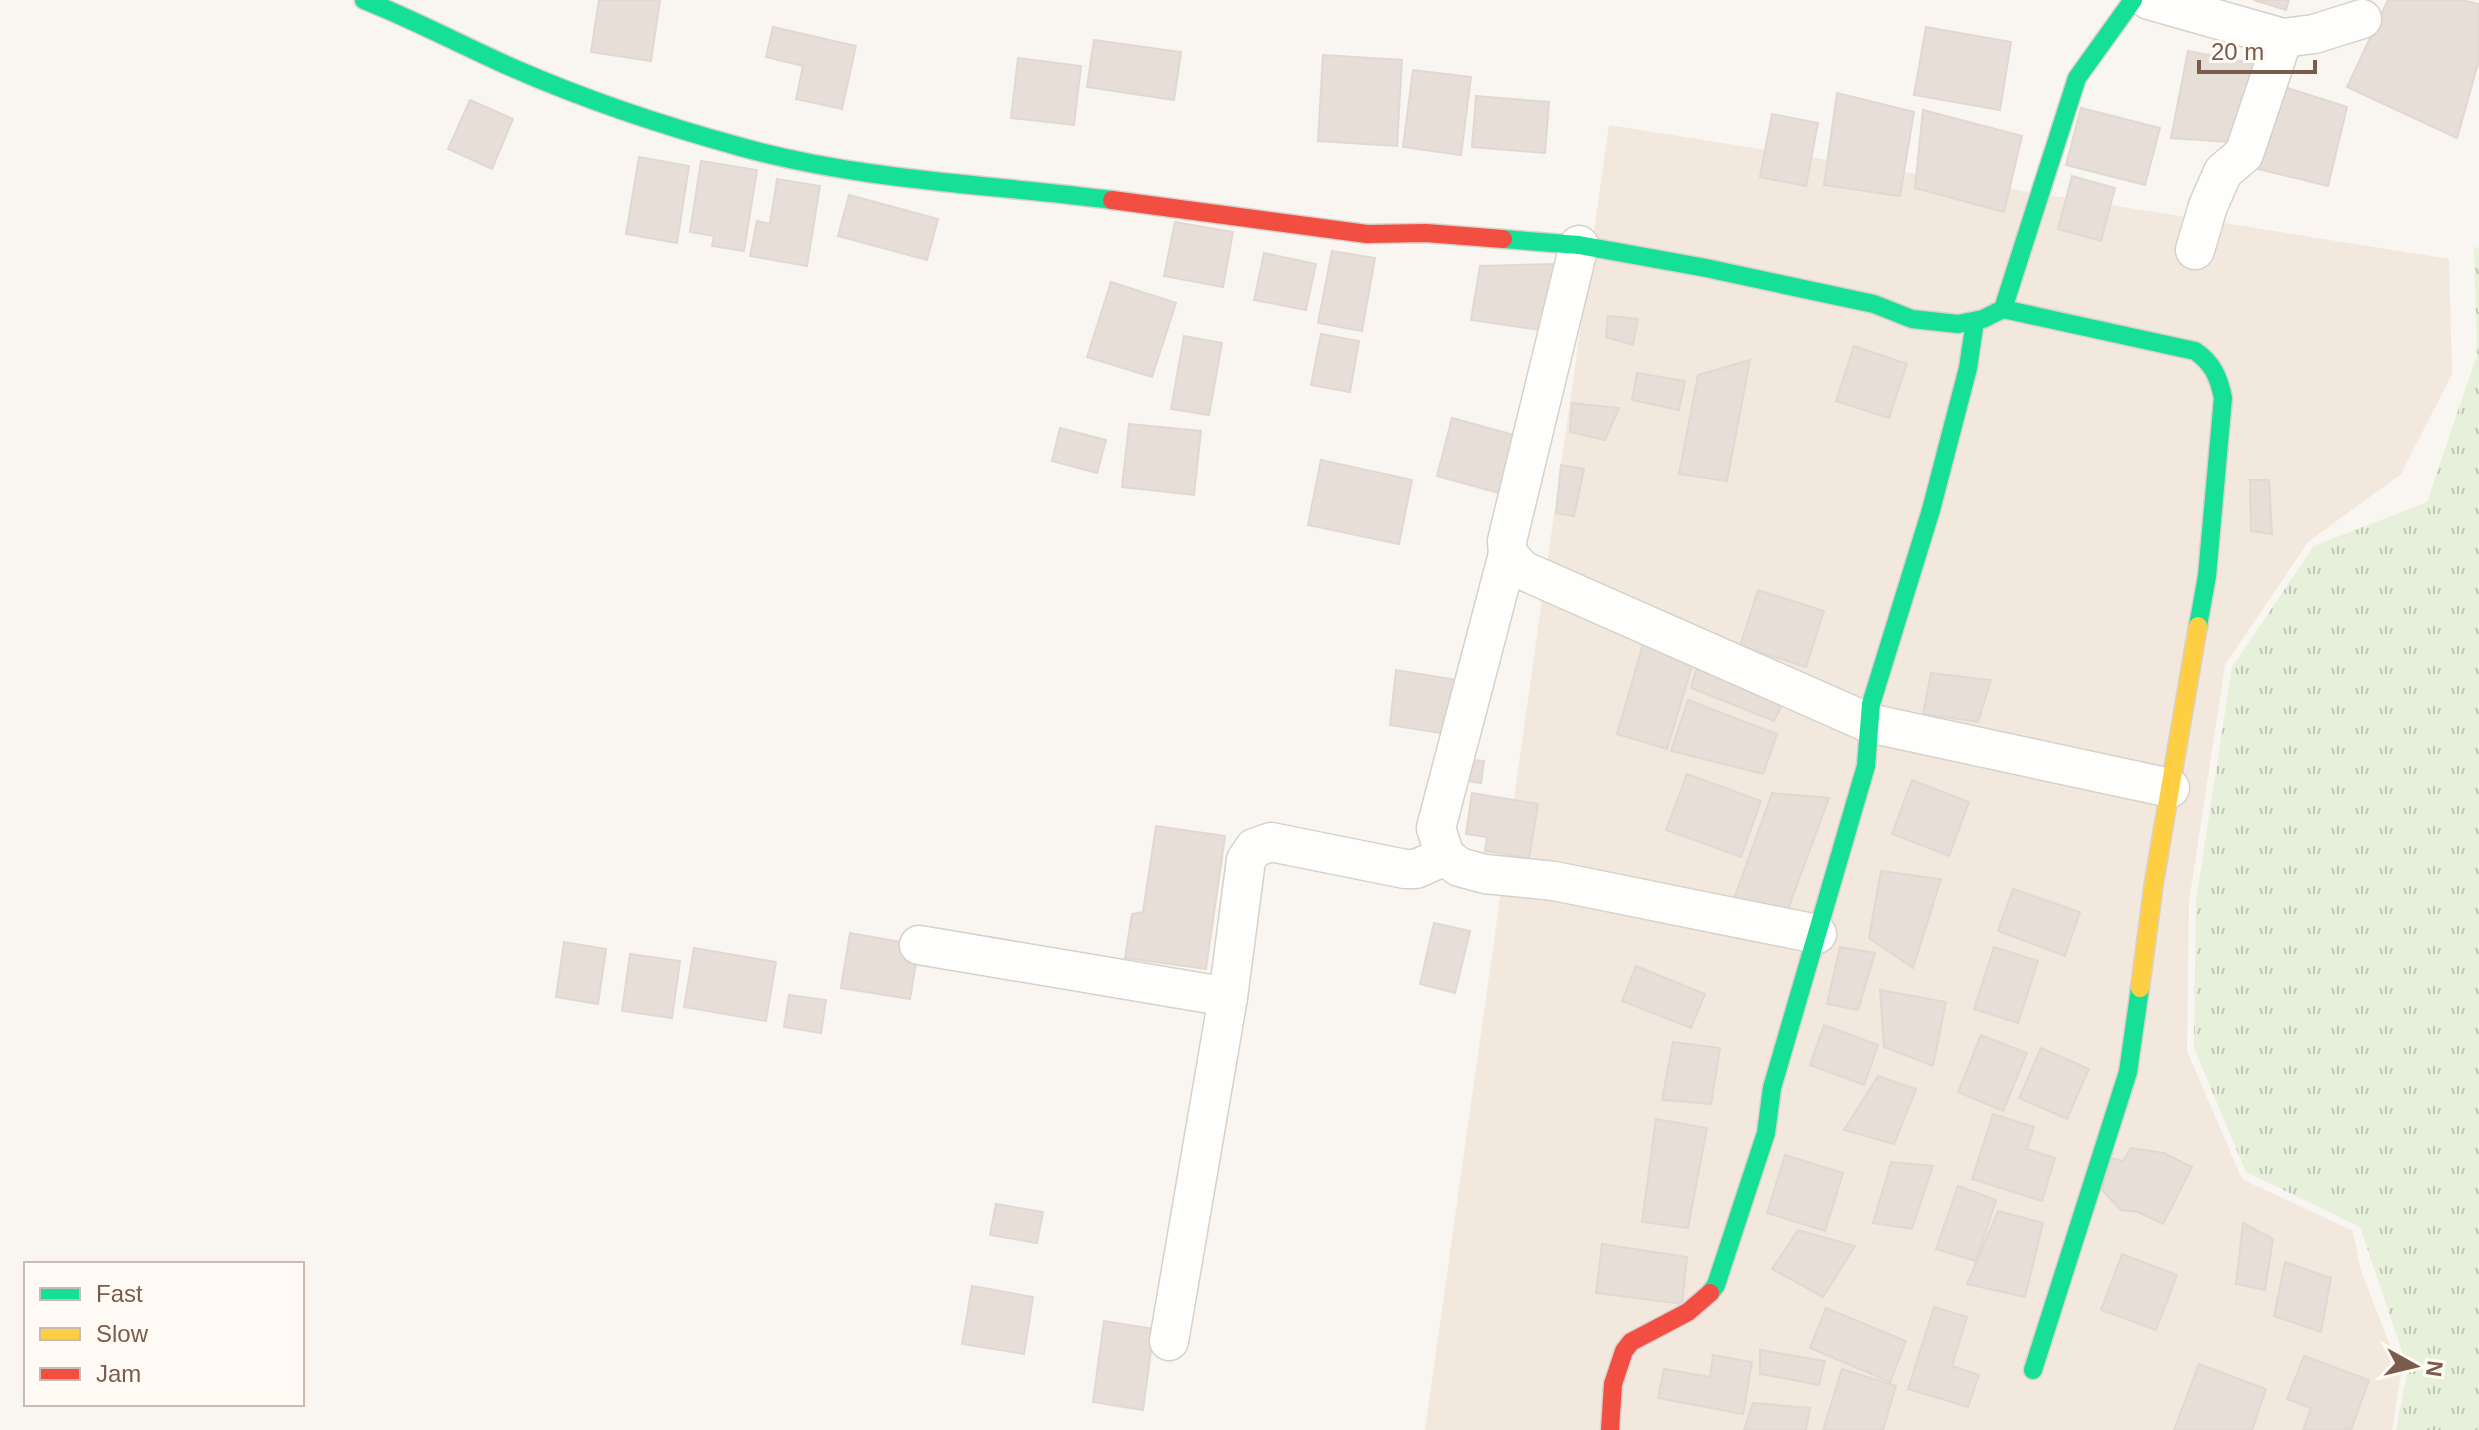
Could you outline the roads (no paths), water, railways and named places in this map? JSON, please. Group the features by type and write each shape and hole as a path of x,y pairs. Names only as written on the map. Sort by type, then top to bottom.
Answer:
{"street":[{"path":"364,0 416,20 513,68 617,108 743,148 851,171 959,185 1048,192 1367,234 1426,233 1579,245 1874,304 1912,319 1958,324 1975,321 2003,309 2195,351 2207,358 2220,381 2223,398 2213,537 2170,788 2128,1072 2033,1370"},
{"path":"2003,309 2077,78 2133,0"},
{"path":"2149,0 2283,38 2314,34 2362,19"},
{"path":"2195,250 2208,206 2223,172 2244,154 2283,38"},
{"path":"1579,245 1507,541 1508,554 1436,828 1445,856 1459,867 1485,874 1554,881 1817,934"},
{"path":"1610,1430 1614,1377 1624,1349 1631,1342 1693,1311 1706,1300 1716,1285 1766,1133 1772,1088 1866,766 1871,704 1931,510 1968,368 1975,321"},
{"path":"1508,554 1522,570 1869,723 2170,788"},
{"path":"1169,1341 1228,997 1246,860 1254,848 1271,842 1405,869 1416,869 1445,856"},
{"path":"919,945 1228,997"}]}
